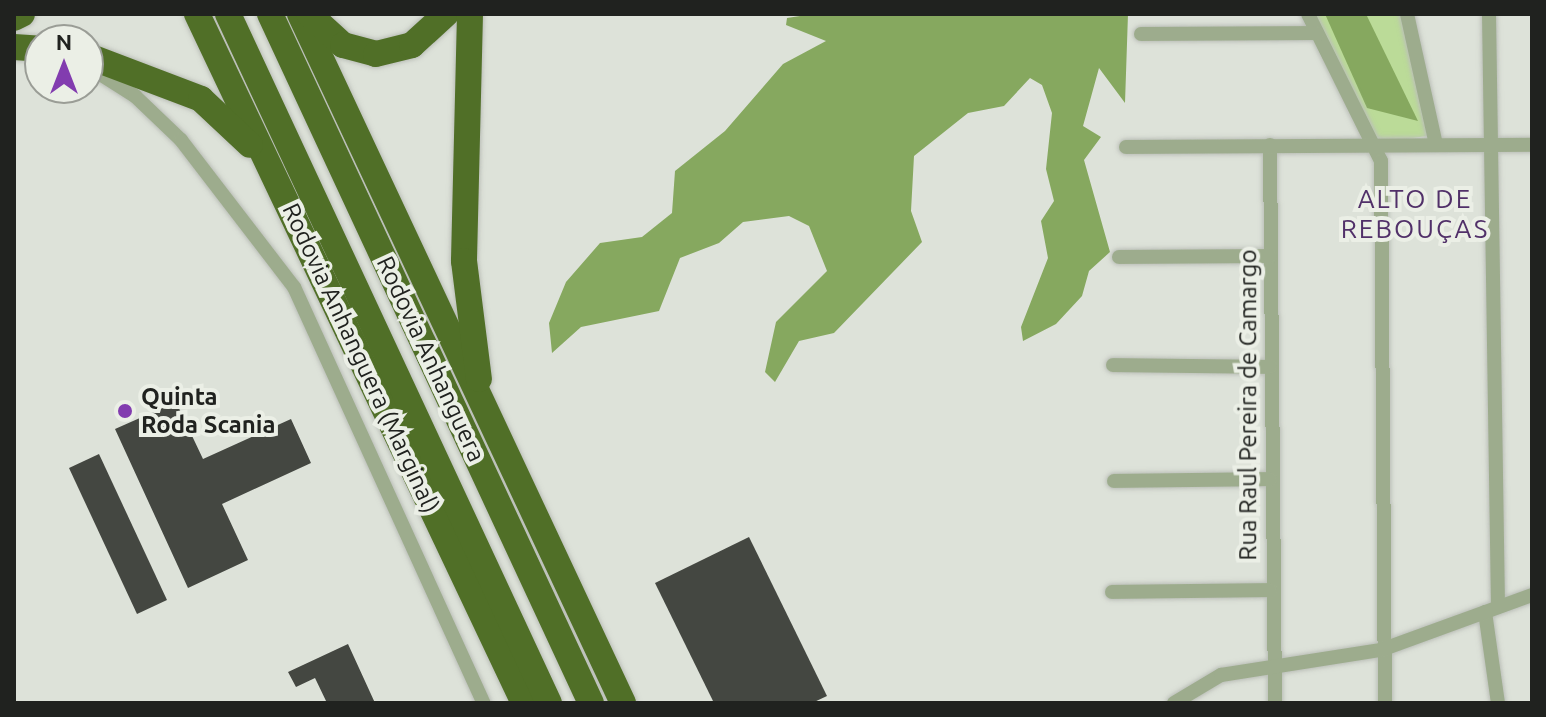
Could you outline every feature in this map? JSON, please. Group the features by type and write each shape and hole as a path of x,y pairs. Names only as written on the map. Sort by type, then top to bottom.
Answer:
{"highway":[{"path":"14,18 22,14"},
{"name":"Rodovia Anhanguera (Marginal)","path":"197,14 524,703"},
{"name":"Rodovia Anhanguera","path":"228,14 549,703"},
{"name":"Rodovia Anhanguera","path":"270,14 591,703"},
{"path":"300,14 538,528 623,703"},
{"path":"309,14 343,45 376,54 412,45 446,14"},
{"path":"470,14 467,324 491,415 538,528"},
{"path":"104,61 169,82 226,120 259,158 318,269"}],"street":[{"path":"1308,14 1373,145 1382,181 1381,650 1385,703"},
{"path":"1407,14 1436,145"},
{"path":"1489,14 1493,146 1492,609 1498,703"},
{"path":"1141,34 1317,33"},
{"path":"104,78 135,96 181,140 266,242 294,287 484,703"},
{"name":"Rua Raul Pereira de Camargo","path":"1270,145 1270,666 1275,703"},
{"path":"1126,147 1532,145"},
{"path":"1119,257 1270,256"},
{"path":"1113,365 1270,367"},
{"path":"1114,481 1270,479"},
{"path":"1112,592 1270,590"},
{"path":"1174,703 1221,675 1381,650 1532,595"}],"green space":[{"path":"813,14 1128,14 1125,103 1099,68 1083,126 1101,137 1084,160 1110,252 1089,271 1082,296 1056,324 1023,341 1021,327 1048,258 1041,221 1054,201 1046,169 1052,113 1042,85 1030,78 1004,106 968,113 914,156 911,211 922,242 834,333 799,341 775,382 765,372 776,322 827,271 809,226 789,216 743,222 719,243 680,258 659,311 581,327 552,353 549,323 566,282 600,243 642,237 672,213 675,171 725,131 783,64 826,41 786,25 787,18"},
{"path":"1311,14 1402,14 1427,136 1375,143"},
{"path":"1325,14 1366,14 1418,121 1367,108"}],"building":[{"path":"176,402 203,459 291,419 311,463 222,504 248,560 188,588 115,429"},
{"path":"99,454 167,600 137,614 69,468"},
{"path":"749,537 827,696 812,703 714,703 655,583"},
{"path":"348,644 375,703 327,703 315,678 296,687 288,672"}],"place":[{"name":"Quinta Roda Scania","path":"125,411"}],"district":[{"name":"ALTO DE REBOUÇAS","path":"1415,214"}]}
